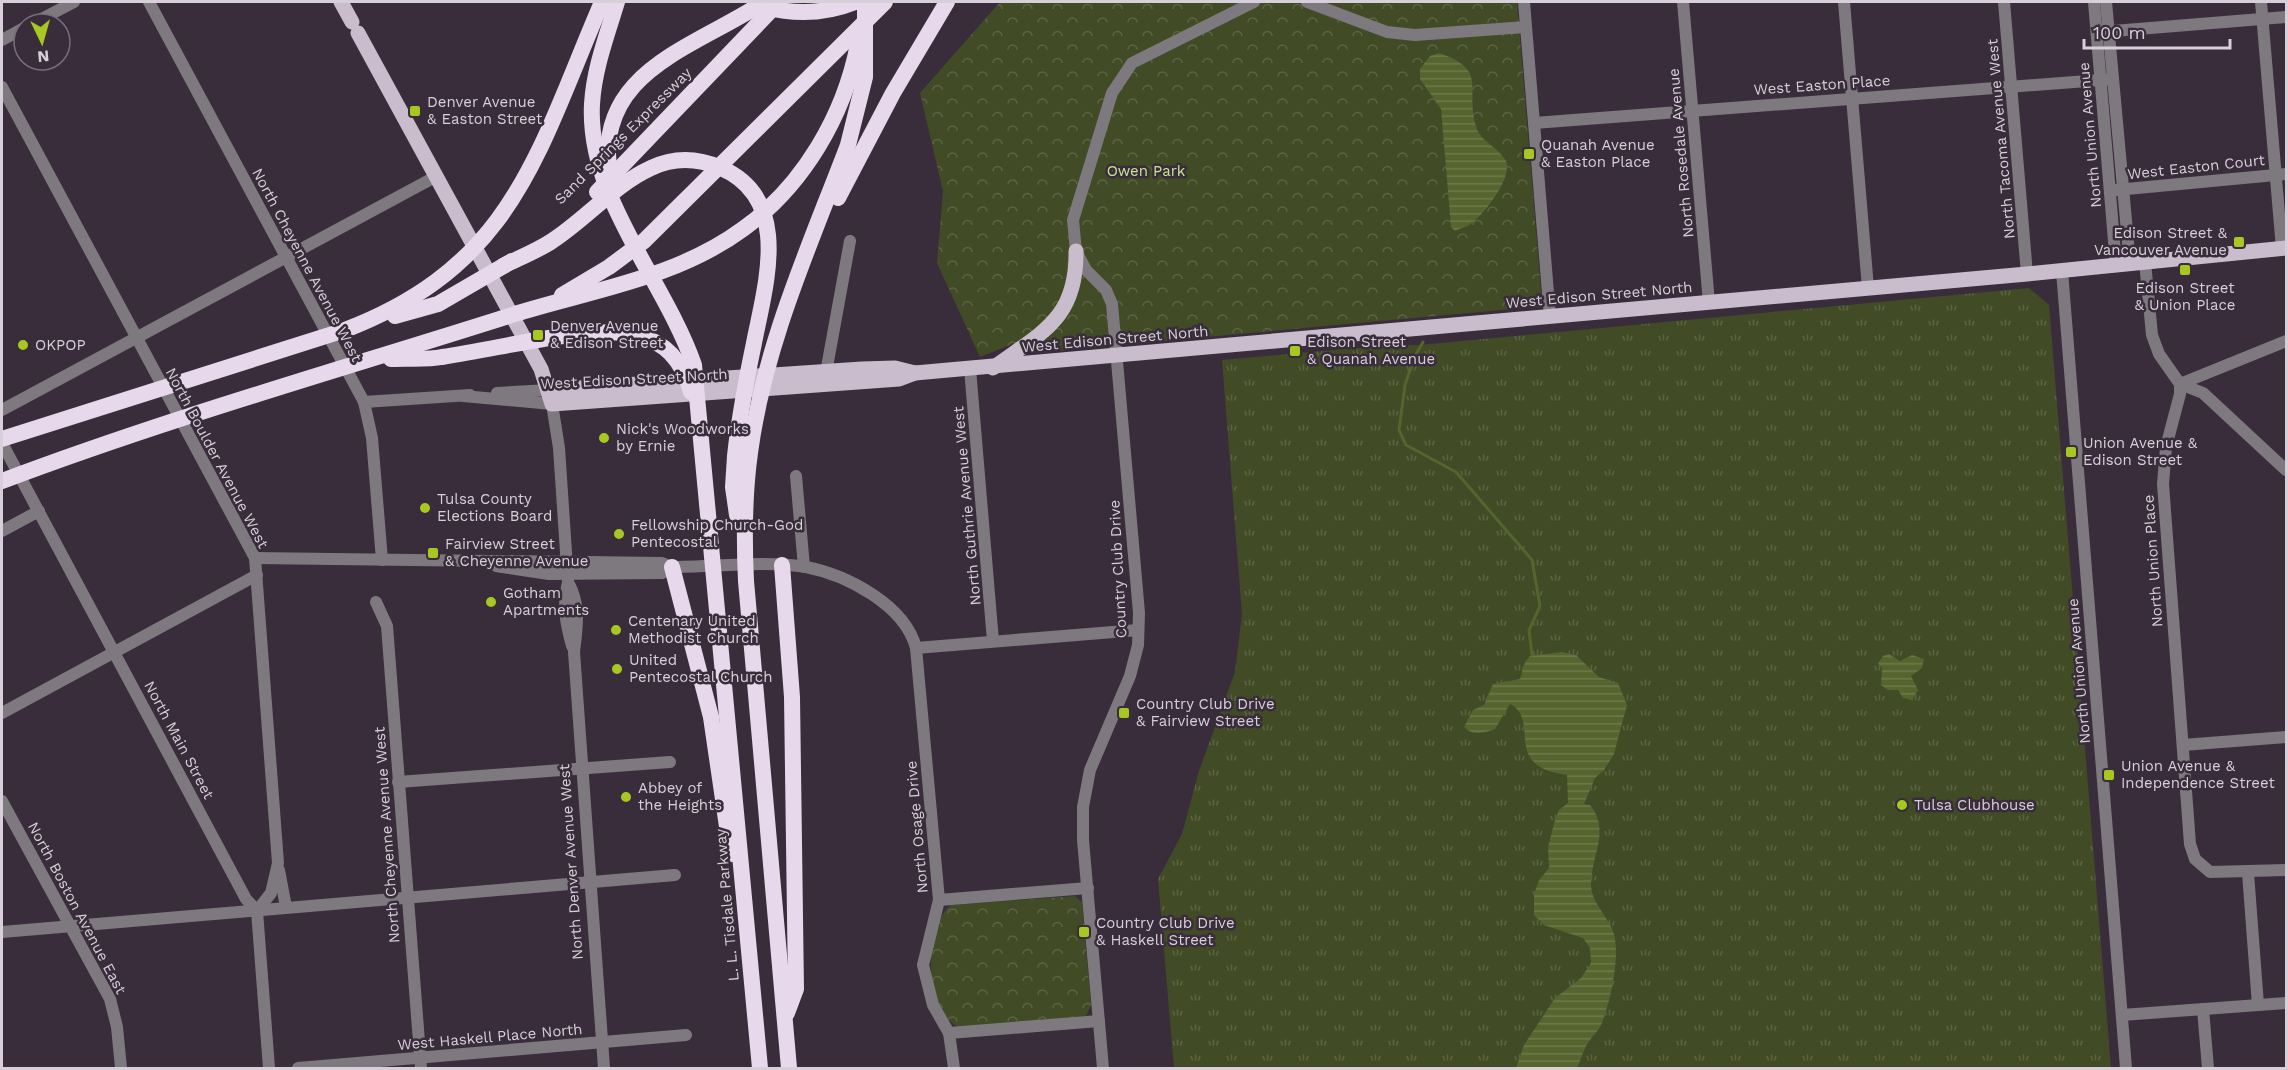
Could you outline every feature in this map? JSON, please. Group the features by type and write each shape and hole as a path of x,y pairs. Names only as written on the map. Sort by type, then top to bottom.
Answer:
{"highway":[{"path":"6,439 345,330 397,308 448,273 464,260 499,221 532,166 602,2"},
{"path":"617,2 595,81 592,121 594,152 607,192 622,218"},
{"path":"753,2 780,11 804,13 825,11 855,2"},
{"path":"622,218 608,167 610,134 624,98 651,67 764,2"},
{"name":"Sand Springs Expressway","path":"345,330 438,304 503,266 540,241 598,191 779,2"},
{"path":"747,422 848,145 864,2"},
{"path":"546,305 609,267 644,241 885,2"},
{"path":"806,257 893,93 947,2"},
{"path":"2,481 54,461 320,375 546,305 623,285 674,267 711,250 743,230 775,201 802,170 857,80"},
{"path":"503,266 551,242 641,173 664,163 690,160 724,169 746,186 761,207 770,247 754,342 747,422 734,488 746,581 789,1068"},
{"name":"L. L. Tisdale Parkway","path":"622,218 694,365 760,1068"},
{"path":"372,359 440,358 563,336 621,331 642,336 663,348 678,362 689,384 701,427"},
{"path":"780,565 792,697 796,989 784,1020"},
{"path":"679,567 711,717 720,792 750,964"}],"main road":[{"name":"North Denver Avenue West","path":"341,2 541,369 550,397"},
{"name":"West Edison Street North","path":"550,397 825,378 899,380 915,373 1118,357 2062,271 2284,248"},
{"path":"993,368 1041,334 1058,317 1069,298 1076,276 1076,251"}],"street":[{"path":"55,12 74,2"},
{"name":"North Cheyenne Avenue West","path":"148,2 364,402 372,438 382,560"},
{"path":"1076,251 1073,220 1080,191 1112,93 1132,63 1254,2"},
{"path":"1307,2 1387,32 1415,35 1526,27"},
{"path":"1524,2 1550,317"},
{"name":"North Rosedale Avenue","path":"1683,2 1709,303"},
{"path":"1844,2 1868,288"},
{"name":"North Tacoma Avenue West","path":"2004,2 2027,274"},
{"name":"North Union Avenue","path":"2094,2 2103,32"},
{"name":"North Union Avenue","path":"2106,2 2103,32 2107,80 2109,190 2130,264"},
{"path":"2261,2 2281,174 2284,248"},
{"path":"2103,32 2286,17"},
{"name":"West Easton Place","path":"1534,123 2107,80"},
{"name":"North Union Avenue","path":"2107,80 2124,189 2130,264"},
{"name":"North Boulder Avenue West","path":"2,87 255,558 278,863 271,893 257,911"},
{"name":"West Easton Court","path":"2109,190 2281,174"},
{"path":"2,410 435,177"},
{"path":"825,378 850,241"},
{"name":"Country Club Drive","path":"1076,251 1086,270 1106,290 1112,304 1138,630 1131,676 1097,751 1086,788 1083,822 1103,1068"},
{"path":"2130,264 2159,354 2180,384 2203,393 2286,470"},
{"name":"North Union Avenue","path":"2062,271 2126,1068"},
{"path":"2180,384 2286,341"},
{"name":"North Guthrie Avenue West","path":"970,369 993,641"},
{"name":"North Union Place","path":"2180,384 2180,394 2166,447 2163,484 2190,844 2200,865 2210,872 2248,873"},
{"name":"West Edison Street North","path":"364,402 463,396 550,397"},
{"name":"North Denver Avenue West","path":"550,397 559,448 568,573 564,598 566,622 574,652 604,1068"},
{"name":"North Main Street","path":"6,439 39,511 246,898 257,911"},
{"path":"796,476 804,567"},
{"path":"2,531 39,511"},
{"path":"255,558 474,562 511,569 568,573 662,563 679,567 780,565 804,567 828,575 884,602 909,630 916,648 1138,630"},
{"path":"2,713 257,575"},
{"name":"North Cheyenne Avenue West","path":"376,602 387,626 406,897 421,1063"},
{"name":"North Osage Drive","path":"916,648 939,900 923,965 933,1005 949,1033 954,1068"},
{"path":"2183,745 2286,737"},
{"path":"398,782 670,762"},
{"name":"North Boston Avenue East","path":"2,801 113,1005 121,1068"},
{"path":"278,863 286,907"},
{"path":"2258,1005 2248,873 2286,870"},
{"path":"2,932 675,875"},
{"path":"939,900 1088,888"},
{"path":"257,911 269,1068"},
{"path":"2122,1015 2286,1003"},
{"path":"2203,1009 2208,1068"},
{"path":"949,1033 1099,1021"},
{"name":"West Haskell Place North","path":"298,1068 421,1063 602,1042 686,1035"}],"green space":[{"name":"Owen Park","path":"1000,2 1517,2 1542,303 1533,307 1140,343 1123,340 1102,347 1055,351 1029,351 1015,343 980,357 937,263 943,191 920,93"},
{"path":"2029,288 2049,305 2111,1068 1174,1068 1158,879 1182,834 1199,771 1235,672 1242,614 1222,360 1390,345 1419,345"},
{"path":"1075,896 1082,902 1091,1005 1086,1016 958,1027 947,1017 938,1003 931,968 935,932 942,916 951,905"}],"shaded area":[{"path":"1439,53 1454,59 1470,74 1473,113 1478,132 1503,156 1507,168 1502,185 1484,211 1470,224 1455,231 1451,227 1441,109 1420,79 1420,69 1430,56"},
{"path":"1562,652 1576,655 1599,677 1618,683 1627,705 1614,754 1604,770 1595,778 1584,804 1590,805 1599,824 1600,834 1591,884 1597,904 1614,934 1616,954 1614,977 1602,1024 1586,1046 1577,1068 1516,1068 1524,1045 1555,998 1581,978 1591,963 1590,948 1583,938 1544,925 1534,915 1534,894 1539,880 1549,868 1548,847 1555,820 1559,810 1568,803 1567,775 1547,770 1534,762 1525,742 1523,721 1519,712 1510,704 1495,729 1475,733 1464,727 1473,710 1484,705 1493,684 1520,679 1525,662 1530,656"},
{"path":"1889,654 1900,661 1912,655 1924,659 1922,668 1911,676 1918,690 1912,700 1903,698 1898,690 1888,690 1881,685 1882,668 1878,663 1883,656"}],"waterway":[{"path":"1423,342 1414,358 1405,385 1399,430 1406,445 1456,472 1532,560 1540,606 1529,630 1532,655"}],"place":[{"name":"Denver Avenue & Easton Street","path":"415,111"},
{"name":"Quanah Avenue & Easton Place","path":"1529,154"},
{"name":"Edison Street & Vancouver Avenue","path":"2239,242"},
{"name":"Edison Street & Union Place","path":"2185,270"},
{"name":"Denver Avenue & Edison Street","path":"538,335"},
{"name":"OKPOP","path":"23,345"},
{"name":"Edison Street & Quanah Avenue","path":"1295,351"},
{"name":"Nick's Woodworks by Ernie","path":"604,438"},
{"name":"Union Avenue & Edison Street","path":"2071,452"},
{"name":"Tulsa County Elections Board","path":"425,508"},
{"name":"Fellowship Church-God Pentecostal","path":"619,534"},
{"name":"Fairview Street & Cheyenne Avenue","path":"433,553"},
{"name":"Gotham Apartments","path":"491,602"},
{"name":"Centenary United Methodist Church","path":"616,630"},
{"name":"United Pentecostal Church","path":"617,669"},
{"name":"Country Club Drive & Fairview Street","path":"1124,713"},
{"name":"Union Avenue & Independence Street","path":"2109,775"},
{"name":"Abbey of the Heights","path":"626,797"},
{"name":"Tulsa Clubhouse","path":"1902,805"},
{"name":"Country Club Drive & Haskell Street","path":"1084,932"}]}
